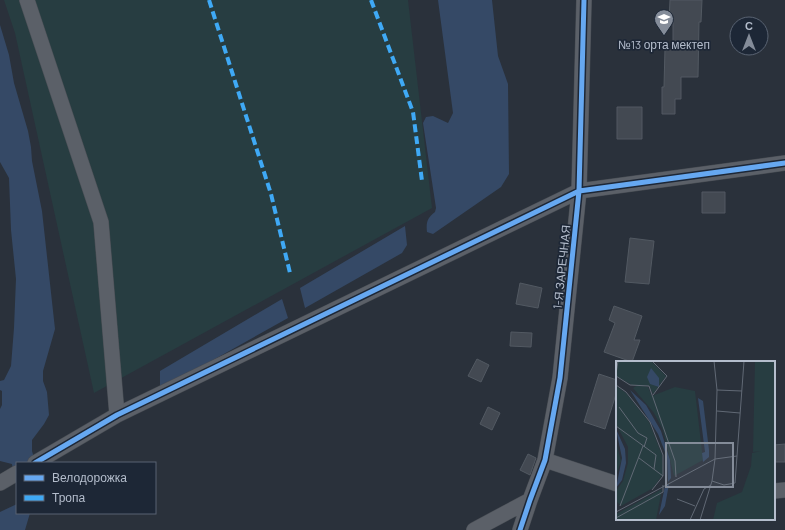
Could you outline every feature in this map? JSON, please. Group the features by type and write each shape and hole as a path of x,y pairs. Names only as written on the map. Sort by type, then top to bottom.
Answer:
{"street":[{"path":"27,0 101,222 118,415"},
{"name":"1-Я ЗАРЕЧНАЯ","path":"520,530 545,460 560,378 578,191 584,0"},
{"path":"37,462 118,415 578,191 785,163"},
{"path":"545,460 616,484"},
{"path":"0,483 16,474"},
{"path":"775,491 785,490"},
{"path":"474,530 530,500"}],"green space":[{"path":"4,0 408,0 432,208 94,393 15,33"}],"water":[{"path":"438,0 492,0 498,56 508,84 509,174 501,187 433,234 427,232 428,221 430,216 435,212 436,208 423,123 426,117 433,116 448,123 453,113"},
{"path":"0,25 9,55 14,83 28,131 31,147 32,161 42,211 55,329 43,371 43,381 47,392 49,415 32,440 32,451 34,458 28,462 16,462 16,468 13,470 12,464 0,461 0,409 2,405 2,391 0,390 0,381 4,380 11,366 16,279 11,230 9,178 0,162"},
{"path":"405,226 407,245 402,253 305,308 300,288"},
{"path":"282,299 288,318 174,382 160,386 160,371"},
{"path":"16,504 16,514 30,514 25,530 0,530 0,512"}],"building":[{"path":"670,0 702,0 701,22 699,22 698,77 681,77 681,99 675,99 675,114 662,114 662,87 664,87 665,48 673,48 673,22 669,22"},
{"path":"617,107 642,107 642,139 617,139"},
{"path":"702,192 725,192 725,213 702,213"},
{"path":"630,238 654,241 649,284 625,282"},
{"path":"520,283 542,288 538,308 516,304"},
{"path":"614,306 642,316 634,340 640,340 632,361 604,352 615,323 609,320"},
{"path":"511,332 532,333 531,347 510,346"},
{"path":"477,359 489,365 481,382 468,376"},
{"path":"599,374 616,380 616,394 605,429 584,422"},
{"path":"488,407 500,413 492,430 480,424"},
{"path":"785,444 785,462 775,462 775,445"},
{"path":"528,454 536,458 530,475 520,470"}],"marked path":[{"path":"209,0 271,194 290,273"},
{"path":"371,0 413,112 422,181"}],"cycle path":[{"path":"520,530 545,460 560,378 579,191 584,0"},
{"path":"37,462 117,415 579,191 785,163"}],"place":[{"name":"№13 орта мектеп","path":"664,36"}]}
